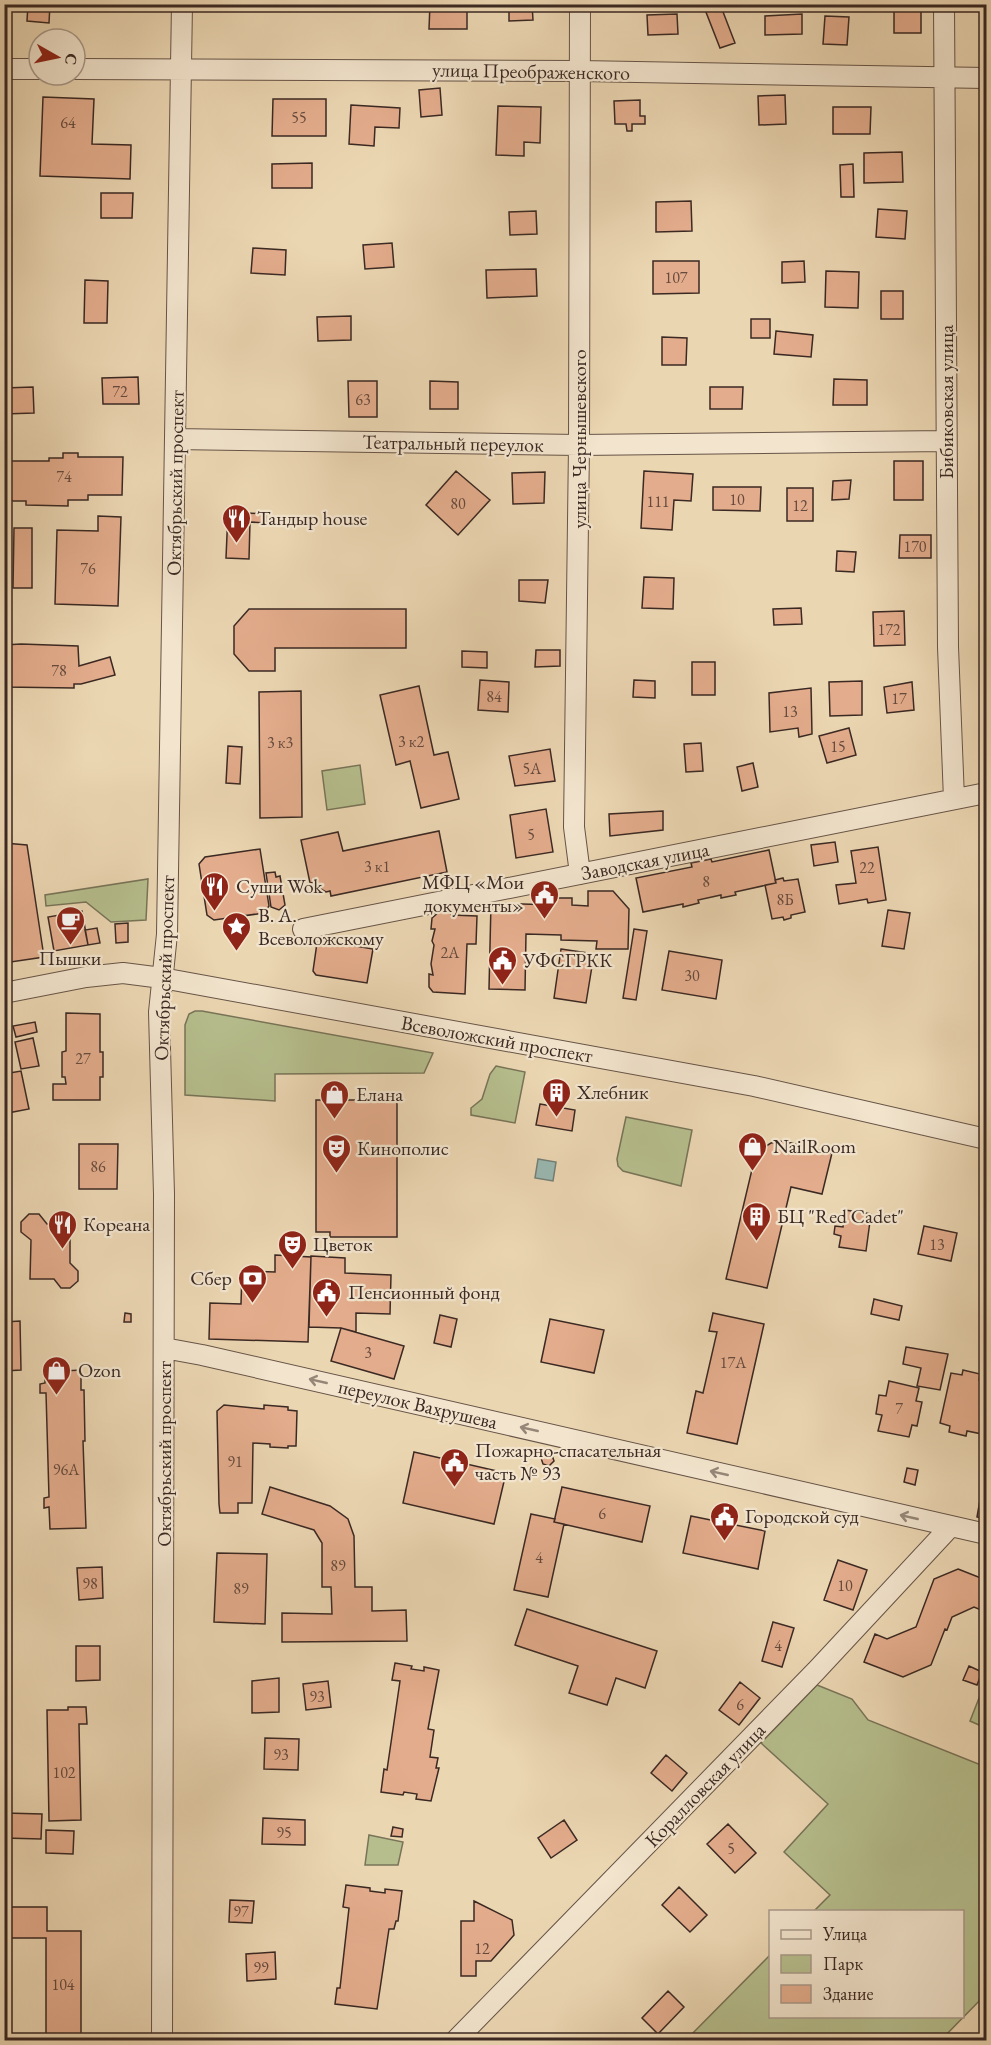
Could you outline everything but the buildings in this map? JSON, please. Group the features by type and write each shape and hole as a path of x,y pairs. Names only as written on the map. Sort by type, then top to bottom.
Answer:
{"street":[{"name":"Октябрьский проспект","path":"162,2040 165,1194 159,1012 167,934 182,4"},
{"name":"улица Чернышевского","path":"580,4 579,445 574,827 580,874"},
{"name":"Бибиковская улица","path":"945,4 948,647 954,799"},
{"path":"4,69 27,69"},
{"name":"улица Преображенского","path":"87,69 580,71 987,78"},
{"name":"Театральный переулок","path":"175,440 579,445 946,441"},
{"name":"Заводская улица","path":"303,929 987,793"},
{"name":"Всеволожский проспект","path":"4,993 86,977 123,973 162,978 754,1086 987,1139"},
{"name":"переулок Вахрушева","path":"164,1348 987,1534"},
{"name":"Коралловская улица","path":"456,2040 822,1665 951,1526"}],"green space":[{"path":"360,765 365,804 327,810 322,771"},
{"path":"148,879 146,920 111,922 86,902 46,906 45,895"},
{"path":"195,1011 433,1053 424,1073 275,1074 275,1101 185,1095 185,1025 189,1014"},
{"path":"496,1066 525,1072 515,1123 471,1115 471,1108 482,1099 490,1074"},
{"path":"626,1117 692,1130 681,1186 623,1171 618,1166 617,1159"},
{"path":"817,1685 852,1699 868,1720 986,1767 986,1994 964,2016 964,1910 815,1910 830,1895 784,1852 828,1804 761,1743"},
{"path":"981,1693 986,1695 986,1728 970,1721"},
{"path":"369,1835 403,1842 398,1865 365,1865"},
{"path":"769,1956 769,2018 963,2018 941,2040 686,2040"}],"water":[{"path":"538,1159 556,1162 553,1181 535,1178"}],"place":[{"name":"Тандыр house","path":"236,544"},
{"name":"Суши Wok","path":"215,912"},
{"name":"МФЦ «Мои документы»","path":"545,920"},
{"name":"Пышки","path":"70,946"},
{"name":"В. А. Всеволожскому","path":"237,952"},
{"name":"УФСГРКК","path":"502,986"},
{"name":"Хлебник","path":"556,1118"},
{"name":"Елана","path":"335,1120"},
{"name":"NailRoom","path":"752,1172"},
{"name":"Кинополис","path":"336,1174"},
{"name":"БЦ \"Red Cadet\"","path":"756,1242"},
{"name":"Кореана","path":"62,1250"},
{"name":"Цветок","path":"292,1270"},
{"name":"Сбер","path":"253,1304"},
{"name":"Пенсионный фонд","path":"327,1318"},
{"name":"Ozon","path":"57,1396"},
{"name":"Пожарно-спасательная часть № 93","path":"454,1488"},
{"name":"Городской суд","path":"724,1542"}]}
